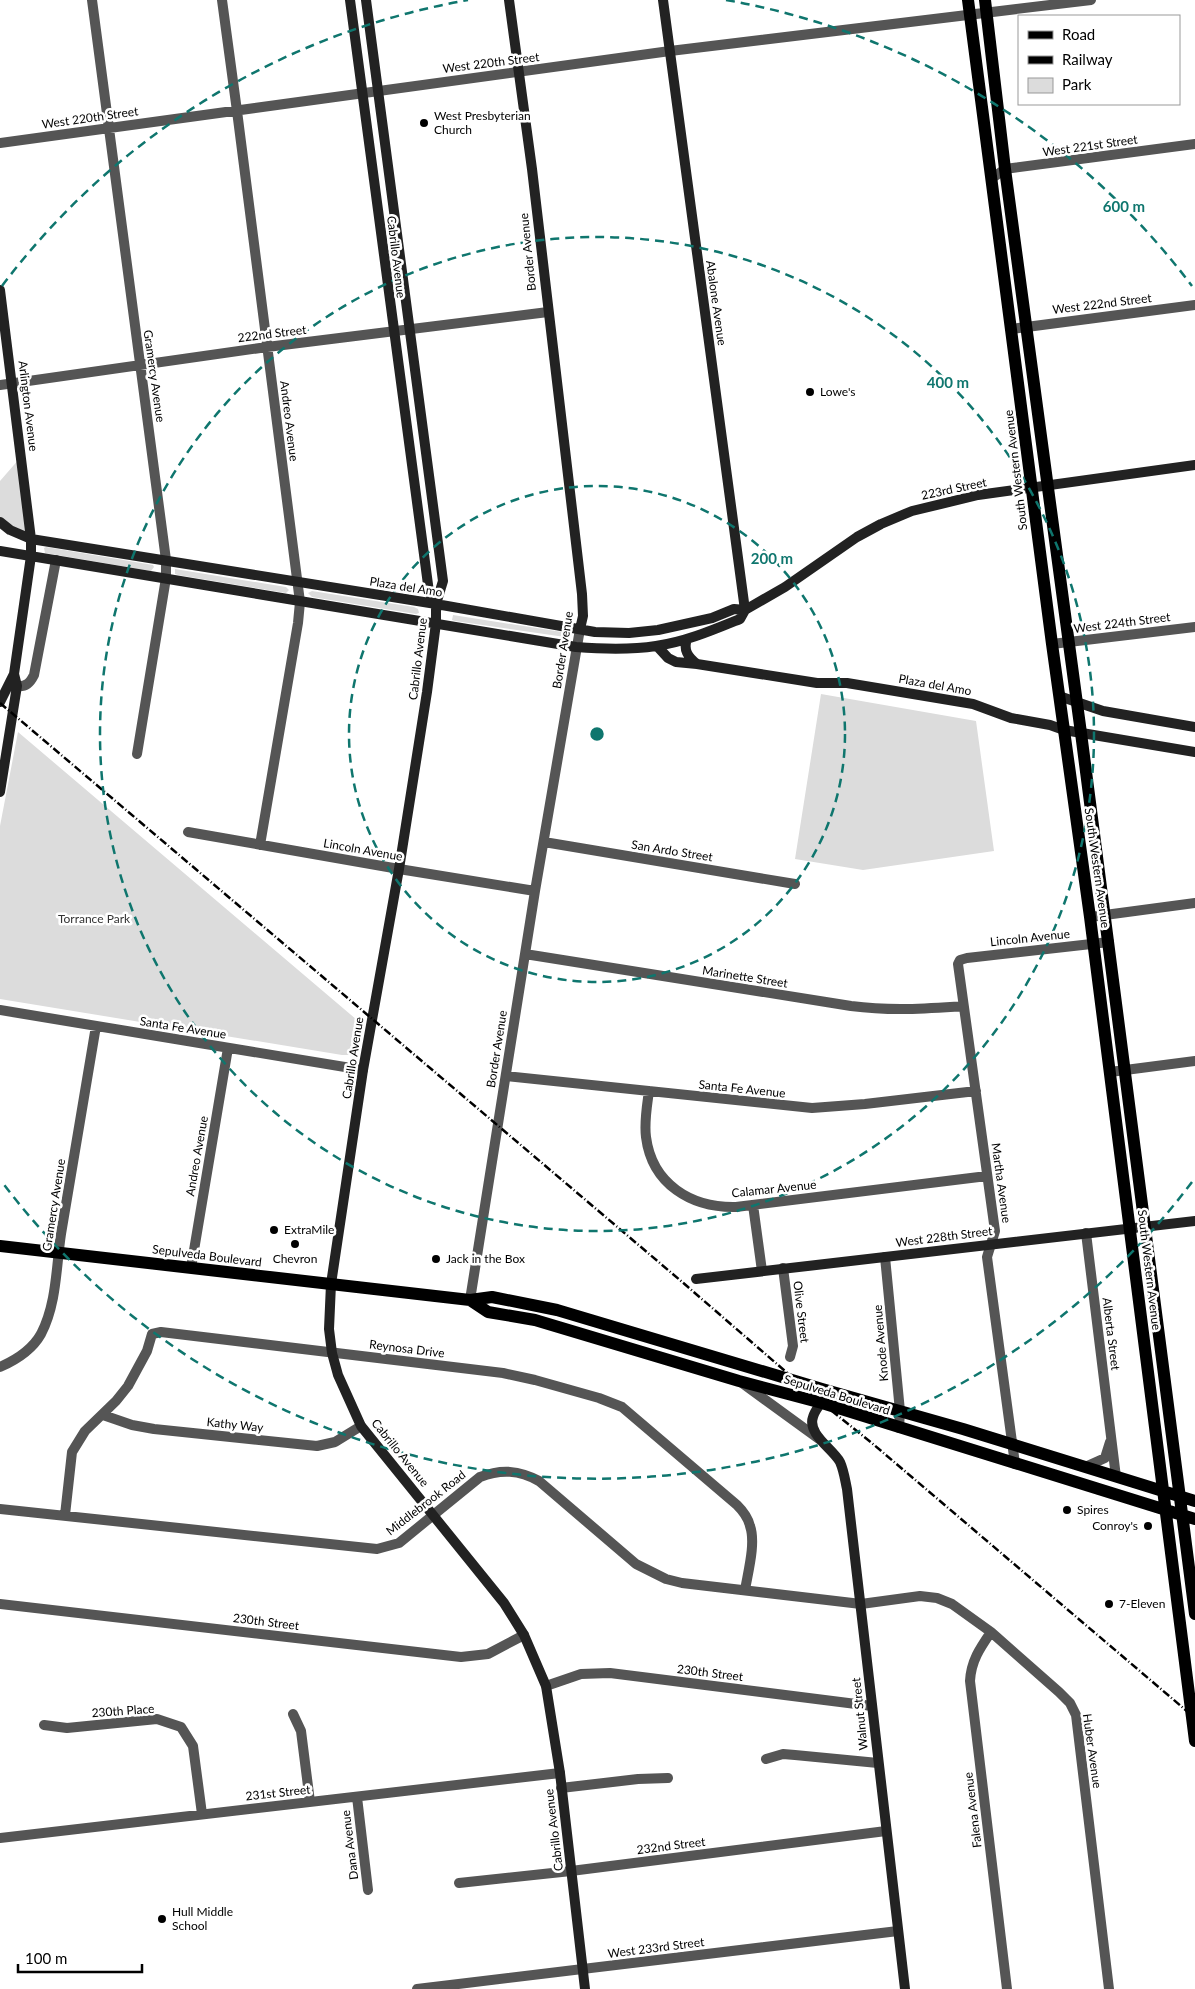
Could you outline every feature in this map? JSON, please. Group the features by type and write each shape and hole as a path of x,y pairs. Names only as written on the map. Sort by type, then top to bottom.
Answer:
{"main road":[{"name":"South Western Avenue","path":"968,0 1052,644 1090,917 1195,1741"},
{"name":"South Western Avenue","path":"986,6 1026,327 1076,701 1082,733 1180,1496 1189,1518 1195,1614"},
{"name":"Sepulveda Boulevard","path":"0,1246 470,1300 492,1297 520,1301 616,1327 1195,1500"},
{"path":"1136,1278 1142,1283 1146,1292 1149,1318 1152,1322 1158,1321"},
{"name":"Sepulveda Boulevard","path":"470,1300 488,1312 535,1320 822,1404 1189,1518"},
{"path":"611,1342 616,1327"}],"street":[{"name":"Gramercy Avenue","path":"92,0 166,560 166,578 137,754"},
{"name":"Andreo Avenue","path":"222,0 300,602 260,845"},
{"name":"Cabrillo Avenue","path":"350,0 429,592 436,604"},
{"name":"Cabrillo Avenue","path":"366,0 443,581 436,604 436,623 399,869 363,1070 331,1284 329,1316 332,1353 338,1374 361,1426 504,1602 524,1635 546,1686 560,1772 585,1989"},
{"name":"Border Avenue","path":"470,1300 524,954 576,647 583,616 582,594 509,0"},
{"name":"Abalone Avenue","path":"663,0 745,610"},
{"name":"West 220th Street","path":"0,143 670,51 970,14 986,6 1091,0"},
{"name":"West 221st Street","path":"991,179 1006,169 1195,144"},
{"name":"Arlington Avenue","path":"0,290 31,539 31,556 14,674 0,702"},
{"name":"West 222nd Street","path":"1011,329 1195,305"},
{"name":"222nd Street","path":"0,385 267,347 548,312"},
{"name":"223rd Street","path":"745,610 785,587 857,537 907,513 956,499 1195,465"},
{"name":"Plaza del Amo","path":"0,522 10,530 31,539 614,634 658,630 712,618 734,608 745,610"},
{"path":"0,551 300,602 598,649 657,646 687,639 740,619 745,610"},
{"path":"17,686 24,686 31,682 34,675 56,560"},
{"name":"West 224th Street","path":"1052,644 1195,627"},
{"path":"687,639 685,644 688,657 697,664"},
{"name":"Plaza del Amo","path":"657,646 668,658 676,662 817,682 847,683 973,704 1011,718 1050,725 1064,730 1195,752"},
{"name":"Arlington Avenue","path":"0,792 17,686 14,674"},
{"path":"1059,696 1111,712 1195,727"},
{"name":"Lincoln Avenue","path":"188,832 535,891"},
{"name":"San Ardo Street","path":"544,842 795,884"},
{"path":"1090,917 1195,903"},
{"name":"Lincoln Avenue","path":"958,964 960,960 967,958 1108,942"},
{"name":"Marinette Street","path":"524,954 860,1007 914,1010 963,1006"},
{"name":"Martha Avenue","path":"958,964 996,1231 987,1257 1015,1464"},
{"name":"Santa Fe Avenue","path":"0,1010 363,1070"},
{"name":"Gramercy Avenue","path":"0,1367 20,1357 31,1348 40,1336 51,1308 58,1253 96,1026"},
{"name":"Andreo Avenue","path":"191,1268 228,1048"},
{"path":"1110,1072 1195,1061"},
{"name":"Santa Fe Avenue","path":"506,1076 812,1108 849,1106 976,1091"},
{"name":"Calamar Avenue","path":"649,1091 645,1134 648,1149 660,1175 670,1187 708,1205 723,1207 753,1205 988,1176"},
{"path":"753,1205 762,1271"},
{"name":"West 228th Street","path":"696,1279 1195,1221"},
{"name":"Alberta Street","path":"1086,1234 1116,1477"},
{"name":"Knode Avenue","path":"885,1257 900,1411 899,1428"},
{"name":"Olive Street","path":"783,1268 793,1346 790,1357"},
{"name":"Reynosa Drive","path":"65,1515 72,1452 85,1431 128,1386 147,1351 152,1334 162,1332 503,1373 598,1398 622,1407 738,1505 746,1516 751,1526 752,1538 745,1590"},
{"name":"Walnut Street","path":"739,1381 824,1442"},
{"name":"Walnut Street","path":"826,1390 822,1404 813,1416 812,1423 818,1435 833,1451 844,1473 906,1989"},
{"name":"Kathy Way","path":"102,1415 132,1425 154,1429 317,1446 335,1442 361,1426"},
{"path":"1086,1467 1104,1458 1111,1438"},
{"name":"Middlebrook Road","path":"0,1509 377,1549 399,1543 480,1477 491,1473 515,1472 539,1481 624,1555 649,1571 682,1583 861,1604"},
{"name":"Huber Avenue","path":"861,1604 920,1596 937,1598 962,1610 991,1632 1070,1703 1076,1715 1109,1989"},
{"name":"230th Street","path":"0,1604 461,1657 488,1654 524,1635"},
{"name":"Falena Avenue","path":"991,1632 974,1659 970,1681 1007,1989"},
{"name":"230th Street","path":"546,1686 581,1674 610,1673 872,1706"},
{"path":"293,1714 301,1731 310,1802"},
{"name":"230th Place","path":"44,1725 67,1728 157,1719 181,1727 193,1746 202,1814"},
{"path":"766,1759 783,1754 795,1754 878,1762"},
{"name":"231st Street","path":"0,1838 560,1772"},
{"path":"562,1788 638,1779 668,1778"},
{"name":"Dana Avenue","path":"357,1797 368,1890"},
{"name":"232nd Street","path":"459,1883 571,1871 886,1831"},
{"name":"West 233rd Street","path":"417,1989 898,1931"}],"green space":[{"path":"20,458 30,538 0,520 0,481"},
{"path":"44,548 153,565 154,567 151,571 45,553"},
{"path":"175,569 286,587 289,590 286,593 178,575 175,574"},
{"path":"312,591 414,607 418,609 419,613 312,597 308,593"},
{"path":"453,615 562,632 565,637 455,621 452,620"},
{"path":"821,694 976,721 994,851 863,870 795,859"},
{"name":"Torrance Park","path":"18,732 357,1020 350,1055 0,999 0,826"}],"railway":[{"path":"0,703 1195,1718"}],"place":[{"name":"West Presbyterian Church","path":"424,123"},
{"name":"Lowe's","path":"810,392"},
{"name":"ExtraMile","path":"274,1230"},
{"name":"Chevron","path":"295,1244"},
{"name":"Jack in the Box","path":"436,1259"},
{"name":"Spires","path":"1067,1510"},
{"name":"Conroy's","path":"1148,1526"},
{"name":"7-Eleven","path":"1109,1604"},
{"name":"Hull Middle School","path":"162,1919"}]}
